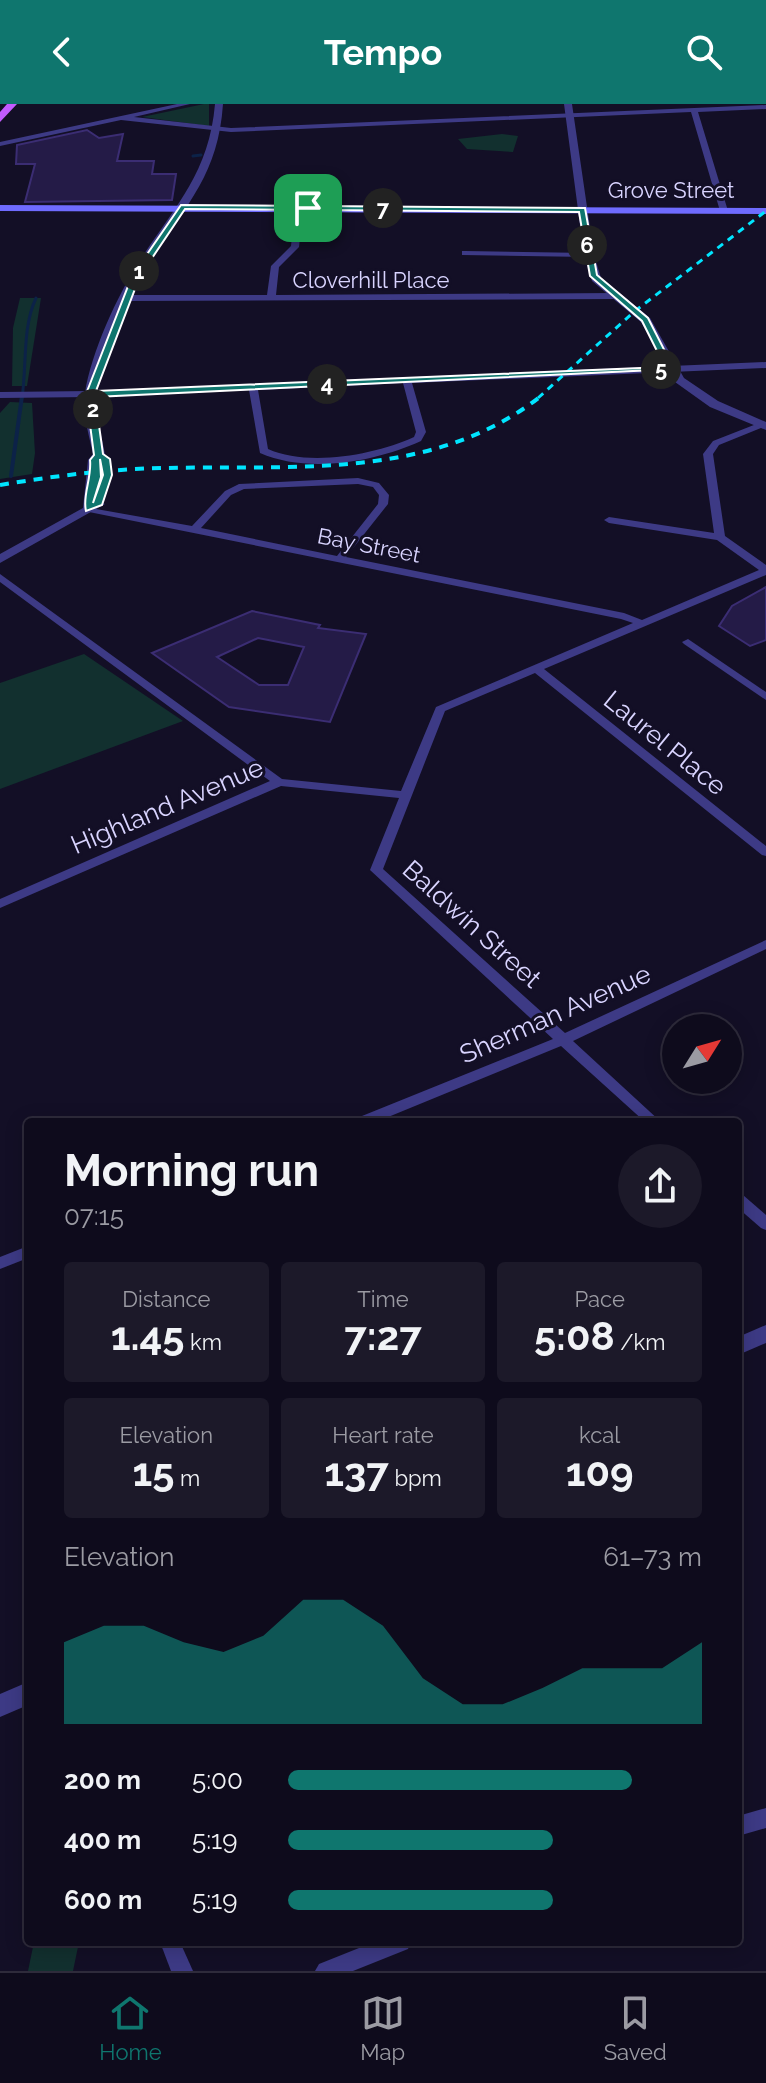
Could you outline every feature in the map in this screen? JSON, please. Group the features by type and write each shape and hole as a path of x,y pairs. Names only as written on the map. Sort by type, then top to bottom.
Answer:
{"main road":[{"path":"0,119 12,104"},
{"name":"Grove Street","path":"0,208 766,211"}],"street":[{"path":"0,144 187,104"},
{"path":"0,559 99,503 106,486 106,459 99,455 91,394 126,298 143,264 197,189 211,160 219,130 219,104"},
{"path":"120,118 219,130 569,109 766,107"},
{"path":"569,109 589,255 596,279 646,320 670,369 679,380 695,392 764,426"},
{"path":"694,110 724,211"},
{"path":"271,298 275,266 295,247 299,208"},
{"path":"465,253 589,255"},
{"name":"Cloverhill Place","path":"126,298 616,296"},
{"path":"5,395 253,388 766,365"},
{"path":"253,388 263,451 276,458 298,460 392,449 418,439 421,432 407,381"},
{"path":"720,537 709,450 716,443 764,426"},
{"path":"193,531 228,493 255,485 358,481 376,485 384,495 383,504 339,560"},
{"name":"Bay Street","path":"89,509 456,581 624,616 641,623"},
{"path":"609,520 720,537 766,570"},
{"path":"536,668 766,570"},
{"path":"0,577 279,782"},
{"path":"688,642 766,697"},
{"name":"Baldwin Street","path":"536,668 440,709 376,870 650,1118"},
{"name":"Laurel Place","path":"536,668 766,852"},
{"name":"Highland Avenue","path":"0,904 279,782 406,795"},
{"name":"Sherman Avenue","path":"372,1118 563,1040 766,944"},
{"path":"742,1203 766,1224"},
{"path":"0,1263 24,1254"},
{"path":"742,1345 766,1333"},
{"path":"0,1706 24,1695"},
{"path":"742,1825 766,1818"},
{"path":"172,1946 182,1971"},
{"path":"326,1971 391,1946"}],"green space":[{"path":"209,104 209,126 142,117"},
{"path":"502,134 518,136 513,152 467,149 458,139"},
{"path":"20,298 41,298 27,386 12,386 13,328"},
{"path":"10,402 32,403 35,453 32,474 0,479 0,413"},
{"path":"84,654 183,721 0,789 0,683"},
{"path":"33,1946 78,1946 73,1971 28,1971"}],"building":[{"path":"87,130 99,138 123,134 117,161 154,161 152,174 176,174 172,200 25,202 35,164 16,164 17,145"},
{"path":"766,587 766,640 750,646 719,626 732,606"},
{"path":"252,611 320,625 318,628 366,634 330,722 229,707 152,653","holes":["258,638 304,647 288,685 259,685 217,657"]}],"waterway":[{"path":"193,156 201,155"},
{"path":"22,398 27,334 36,298"},
{"path":"11,476 22,396"}],"railway":[{"path":"538,398 635,311 766,211"},
{"path":"0,485 123,470 360,463 455,443 499,423 538,398"}],"route":[{"path":"308,208 183,207 136,276 91,394 92,400 99,455 94,460 96,477 88,502 89,509 99,503 108,475 106,459 99,455 91,394 670,369 646,320 594,276 582,210 308,208"}]}
